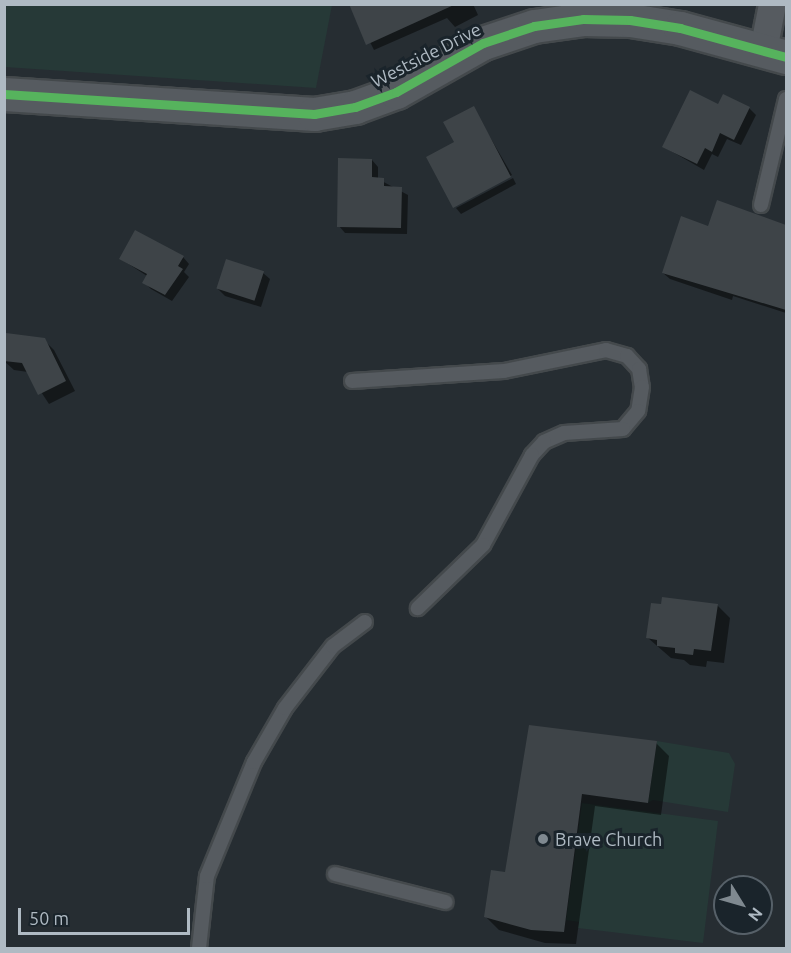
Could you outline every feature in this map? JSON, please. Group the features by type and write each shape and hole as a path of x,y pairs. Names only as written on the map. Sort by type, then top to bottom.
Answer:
{"street":[{"path":"772,4 775,53"},
{"name":"Westside Drive","path":"4,94 314,114 356,107 396,92 483,43 534,26 583,19 630,20 670,26 775,53"}],"lane":[{"path":"761,205 786,99"},
{"path":"351,381 504,371 606,350 627,356 639,369 642,387 638,411 623,429 564,433 544,442 532,455 483,545 418,608"},
{"path":"199,948 207,876 254,762 285,708 333,646 365,622"},
{"path":"335,874 446,902"}],"green space":[{"path":"4,5 332,5 316,88 5,67"},
{"path":"657,741 729,753 735,764 728,812 653,800 648,803"},
{"path":"582,803 718,821 703,943 578,928 579,922 566,920"}],"building":[{"path":"349,4 456,4 366,45"},
{"path":"690,90 718,104 723,94 750,107 734,140 720,133 712,152 705,148 697,164 662,147"},
{"path":"474,106 511,177 453,208 426,157 454,142 443,122"},
{"path":"338,158 372,159 372,177 384,178 384,186 402,187 401,228 337,227"},
{"path":"717,200 786,225 786,310 662,273 681,216 708,226"},
{"path":"135,230 184,256 178,266 183,269 165,295 142,283 147,274 119,259"},
{"path":"226,259 264,271 254,301 216,288"},
{"path":"6,333 45,338 66,381 38,395 22,363 4,361"},
{"path":"662,597 718,604 711,651 694,649 693,655 675,653 675,648 657,646 657,640 646,638 651,603 661,604"},
{"path":"529,725 657,741 648,803 582,794 564,932 531,930 484,917 491,870 505,872"}],"cycle path":[{"path":"4,94 314,114 355,107 396,92 483,43 534,26 583,19 630,20 680,28 786,57"}],"place":[{"name":"Brave Church","path":"543,839"}]}
